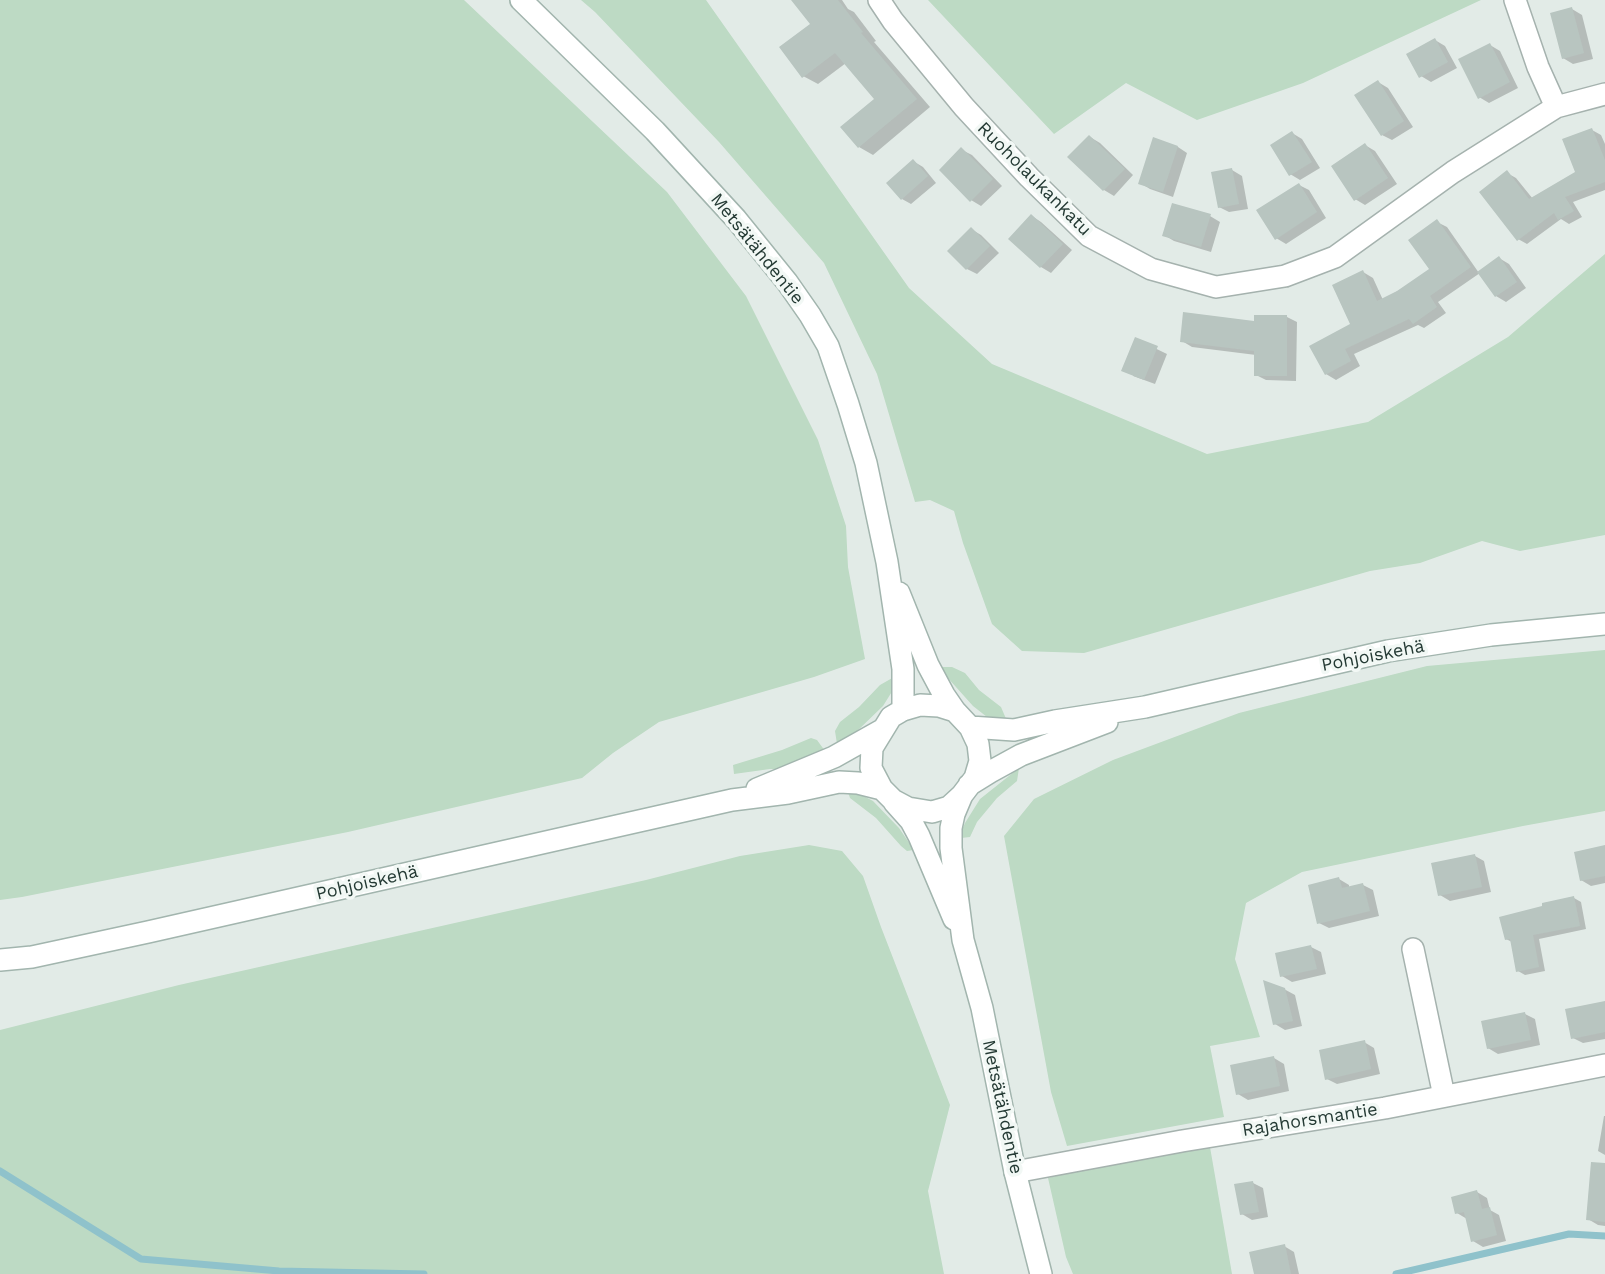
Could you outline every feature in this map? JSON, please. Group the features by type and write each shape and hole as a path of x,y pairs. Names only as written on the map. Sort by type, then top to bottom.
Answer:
{"main road":[{"name":"Metsätähdentie","path":"520,0 645,121 736,219 787,282 828,346 866,463 887,562 903,669 903,710"},
{"name":"Ruoholaukankatu","path":"879,0 893,21 964,107 1089,236 1151,269 1216,287 1285,276 1335,257 1453,172 1556,107 1605,94"},
{"path":"1515,0 1538,67 1556,107"},
{"name":"Metsätähdentie","path":"887,562 929,665 955,711"},
{"name":"Pohjoiskehä","path":"970,727 1014,730 1145,707 1388,651 1491,635 1605,624"},
{"path":"920,705 939,706 955,711 970,727 978,744 980,761 975,778 949,807 932,812 908,808 888,794 871,768 872,748 891,717 903,710 920,705"},
{"name":"Pohjoiskehä","path":"966,790 990,772 1021,755 1145,707"},
{"name":"Pohjoiskehä","path":"732,800 834,757 882,730"},
{"name":"Pohjoiskehä","path":"0,960 32,957 162,929 732,800 788,793 839,782 858,783 888,794"},
{"name":"Metsätähdentie","path":"963,940 951,848 951,828 954,814 966,790"},
{"name":"Metsätähdentie","path":"888,794 911,821 919,836 963,940 982,1008 1016,1172 1041,1274"},
{"path":"1413,949 1444,1096"},
{"name":"Rajahorsmantie","path":"1016,1172 1157,1145 1385,1108 1605,1065"}],"green space":[{"path":"0,0 464,0 667,192 746,296 818,440 846,526 848,567 865,659 814,677 659,722 582,778 348,832 0,900"},
{"path":"581,0 706,0 909,288 992,364 1207,454 1368,422 1508,337 1605,254 1605,535 1520,551 1482,541 1420,563 1370,571 1084,653 1022,651 992,624 954,511 930,500 915,502 877,374 824,263 719,142"},
{"path":"928,0 1481,0 1303,83 1197,120 1126,83 1054,134"},
{"path":"1605,650 1605,811 1302,872 1246,903 1235,959 1260,1037 1210,1046 1224,1117 1067,1146 1051,1092 1004,836 1034,799 1113,760 1239,713 1427,666"},
{"path":"942,667 952,667 965,673 979,690 1001,707 1007,721 987,717 973,706 947,677"},
{"path":"894,677 893,690 883,706 854,734 837,744 835,731 840,722 880,685"},
{"path":"811,738 817,740 825,751 782,769 734,774 733,765"},
{"path":"1019,768 1017,781 997,798 977,822 970,837 961,838 965,823 980,799"},
{"path":"848,792 858,793 873,801 899,828 914,850 907,851 901,846 876,818 850,798"},
{"path":"809,845 842,851 863,876 950,1105 928,1191 944,1274 0,1274 0,1030 179,985 646,880 740,856"},
{"path":"1210,1147 1232,1274 1073,1274 1066,1257 1048,1178"}],"building":[{"path":"791,0 838,0 863,32 861,33 917,99 858,148 840,127 874,99 835,53 802,78 779,47 810,24"},
{"path":"1572,7 1584,53 1562,59 1550,13"},
{"path":"1435,38 1448,62 1419,78 1406,54"},
{"path":"1490,43 1510,82 1478,99 1458,59"},
{"path":"1378,80 1404,121 1381,136 1354,95"},
{"path":"1592,128 1605,160 1605,182 1565,197 1574,211 1558,220 1554,213 1517,241 1479,192 1507,170 1529,199 1575,172 1562,139"},
{"path":"1292,131 1312,162 1289,176 1270,145"},
{"path":"1089,135 1125,169 1103,191 1067,157"},
{"path":"1153,137 1178,146 1163,192 1138,184"},
{"path":"1365,143 1388,178 1354,201 1331,166"},
{"path":"961,147 993,179 970,202 939,170"},
{"path":"913,159 928,176 901,200 886,183"},
{"path":"1232,168 1239,204 1218,208 1211,172"},
{"path":"1299,183 1317,212 1275,240 1256,210"},
{"path":"1172,203 1211,214 1201,247 1162,236"},
{"path":"1031,214 1063,244 1040,268 1008,239"},
{"path":"1437,219 1471,267 1430,296 1437,307 1413,324 1409,319 1345,349 1351,361 1325,375 1309,346 1350,324 1332,285 1363,270 1377,301 1397,291 1429,269 1408,240"},
{"path":"971,227 990,246 966,270 947,251"},
{"path":"1499,256 1517,282 1495,297 1477,272"},
{"path":"1183,312 1254,321 1254,315 1287,315 1287,376 1254,376 1254,351 1180,342"},
{"path":"1135,337 1158,346 1144,380 1121,371"},
{"path":"1605,845 1605,876 1580,881 1574,852"},
{"path":"1475,854 1482,887 1438,896 1431,863"},
{"path":"1339,877 1342,888 1363,883 1370,911 1317,924 1308,885"},
{"path":"1574,896 1580,926 1533,935 1539,967 1516,972 1510,939 1505,940 1499,917"},
{"path":"1311,945 1317,969 1280,977 1275,953"},
{"path":"1263,980 1285,988 1293,1021 1273,1025"},
{"path":"1605,1001 1605,1032 1571,1039 1565,1009"},
{"path":"1525,1012 1531,1040 1487,1049 1481,1021"},
{"path":"1365,1040 1371,1069 1325,1080 1319,1050"},
{"path":"1274,1056 1280,1086 1236,1095 1230,1065"},
{"path":"1591,1162 1605,1163 1605,1222 1586,1220"},
{"path":"1253,1181 1259,1212 1240,1215 1234,1184"},
{"path":"1477,1190 1482,1209 1490,1207 1497,1235 1471,1242 1464,1212 1455,1214 1451,1197"},
{"path":"1285,1244 1291,1274 1254,1274 1249,1252"}],"waterway":[{"path":"0,1171 141,1259 279,1271 424,1274"},
{"path":"1396,1274 1569,1234 1605,1236"}]}
